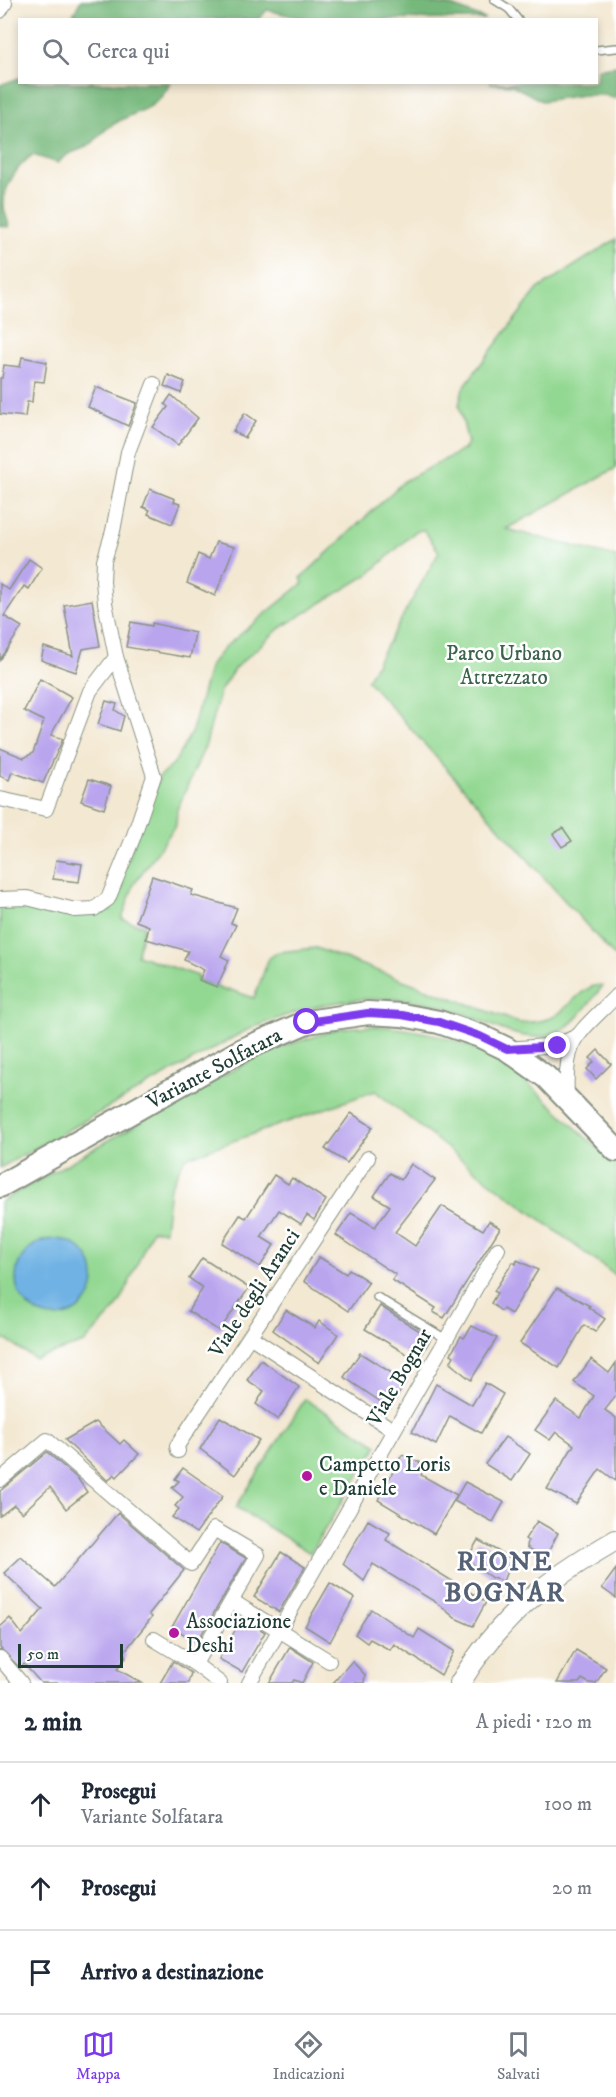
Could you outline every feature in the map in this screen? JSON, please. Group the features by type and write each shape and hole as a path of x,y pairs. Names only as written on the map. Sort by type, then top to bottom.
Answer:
{"main road":[{"name":"Variante Solfatara","path":"0,1186 242,1050 307,1022 368,1013 402,1015 439,1022 480,1036 507,1049 541,1073 567,1097 616,1150"},
{"path":"460,1683 490,1639 517,1610 565,1569 616,1540"}],"street":[{"path":"0,899 27,898 75,910 94,909 108,898 133,838 154,776 116,657 105,603 104,561 113,531 128,452 154,384"},
{"path":"0,799 46,809 90,691 116,657"},
{"path":"541,1073 616,996"},
{"path":"507,1049 563,1049"},
{"path":"563,1049 567,1097"},
{"name":"Viale degli Aranci","path":"178,1451 177,1446 368,1158"},
{"name":"Viale Bognar","path":"249,1683 498,1249"},
{"path":"251,1336 393,1430"},
{"path":"0,1480 47,1440 191,1564 213,1529 258,1555 195,1664"},
{"path":"232,1601 329,1661"},
{"path":"154,1639 195,1664 220,1683"},
{"path":"0,1658 21,1683"}],"lane":[{"path":"495,0 509,9 516,18"},
{"path":"598,50 616,48"},
{"path":"377,1297 446,1339"}],"green space":[{"path":"81,0 404,0 452,6 482,18 301,18 267,10 260,18 72,18"},
{"path":"616,66 616,99 604,95 583,95 542,101 512,85 501,84 598,84 598,69"},
{"path":"18,78 18,84 170,84 164,94 150,106 105,130 95,141 67,155 58,163 33,155 23,163 13,176 5,196 4,206 9,227 0,226 0,85"},
{"name":"Parco Urbano Attrezzato","path":"616,239 616,468 506,529 616,557 616,958 367,680 439,552 424,530 416,531 369,574 280,628 235,668 220,691 206,744 177,810 176,825 134,884 122,919 144,926 137,955 198,976 197,980 254,998 269,958 278,952 316,948 520,1023 553,1017 583,992 596,986 603,986 580,1015 566,1027 551,1035 538,1037 511,1033 455,1010 416,1001 365,999 340,1002 292,1014 243,1032 0,1168 0,903 84,913 111,910 110,904 160,776 173,765 192,731 210,665 225,647 303,583 301,578 404,481 463,450 468,443 459,405 463,388 538,289"},
{"path":"377,1026 441,1036 489,1056 532,1087 616,1164 616,1276 477,1172 375,1091 185,1158 170,1187 165,1231 152,1230 122,1299 84,1343 35,1359 0,1336 0,1202 272,1050 341,1028"},
{"name":"Campetto Loris e Daniele","path":"305,1399 378,1445 310,1553 236,1507"}],"water":[{"path":"55,1239 70,1242 87,1256 94,1278 91,1293 77,1310 55,1317 40,1314 23,1300 16,1278 19,1263 33,1246"}],"building":[{"path":"22,357 47,362 44,382 34,381 32,402 27,402 25,417 0,414 0,378 2,378 4,365 20,367"},
{"path":"168,375 185,382 181,393 164,386"},
{"path":"96,387 137,403 128,426 88,407"},
{"path":"171,395 198,418 178,445 153,427 168,407 165,404"},
{"path":"245,413 256,421 245,438 233,431"},
{"path":"150,489 175,499 174,502 180,504 172,524 148,514 150,510 143,507"},
{"path":"216,542 234,547 215,596 187,583 198,554 209,559"},
{"path":"29,559 42,568 29,589 24,586 4,616 22,627 0,660 0,584 9,590"},
{"path":"92,600 100,646 83,649 76,672 41,660 44,647 73,656 64,605"},
{"path":"131,622 152,626 152,623 195,633 190,658 126,647"},
{"path":"40,679 72,697 51,735 63,739 43,783 12,772 9,780 0,776 0,748 24,758 33,753 44,721 24,711"},
{"path":"106,701 117,704 115,710 124,716 120,731 98,724"},
{"path":"89,779 111,786 104,809 81,801"},
{"path":"563,828 572,841 562,847 553,834"},
{"path":"56,860 82,864 79,882 53,879"},
{"path":"152,876 193,890 191,895 237,908 231,923 236,925 221,956 229,960 217,987 199,980 204,970 184,960 188,951 146,939 149,926 136,921"},
{"path":"598,1050 611,1064 596,1079 587,1069 594,1062 590,1058"},
{"path":"351,1113 373,1127 347,1163 325,1149"},
{"path":"411,1164 435,1180 395,1232 415,1246 442,1206 483,1230 489,1221 500,1228 444,1318 433,1312 436,1308 392,1280 396,1275 336,1235 351,1213 375,1227 390,1206 374,1196 390,1173 401,1180"},
{"path":"274,1175 288,1184 292,1178 326,1200 314,1220 307,1215 301,1224 279,1210 261,1237 274,1245 260,1267 222,1243 240,1215 246,1218"},
{"path":"319,1257 346,1274 349,1269 369,1282 348,1311 304,1281"},
{"path":"202,1258 249,1288 219,1331 188,1311 203,1288 189,1278"},
{"path":"517,1260 538,1270 511,1314 503,1309 501,1311 491,1303 497,1293 494,1291 513,1262 516,1264"},
{"path":"557,1288 590,1306 588,1307 605,1319 595,1332 584,1325 559,1368 520,1343"},
{"path":"380,1306 431,1338 418,1361 365,1329"},
{"path":"286,1310 315,1328 319,1321 338,1334 319,1363 273,1330"},
{"path":"472,1326 497,1338 471,1380 450,1363 454,1356 451,1354 461,1336 464,1338"},
{"path":"360,1353 406,1382 390,1408 344,1377"},
{"path":"591,1359 609,1373 616,1363 616,1396 605,1410 616,1418 616,1481 600,1469 576,1504 547,1489 574,1445 556,1432 550,1440 535,1430 556,1401 581,1418 594,1396 574,1382"},
{"path":"261,1360 299,1387 278,1420 256,1404 264,1391 247,1380"},
{"path":"485,1383 503,1394 481,1433 450,1416 436,1445 412,1432 436,1384 472,1405"},
{"path":"220,1417 259,1440 235,1475 200,1449"},
{"path":"96,1422 120,1444 124,1440 139,1454 117,1477 114,1474 108,1481 65,1440"},
{"path":"505,1437 530,1454 512,1481 485,1464"},
{"path":"47,1452 78,1479 87,1492 66,1509 50,1487 22,1513 14,1505 0,1516 0,1491"},
{"path":"402,1455 426,1465 421,1475 457,1495 434,1534 378,1500"},
{"path":"183,1468 223,1496 196,1533 172,1517 179,1509 175,1506 183,1497 172,1488 179,1481 175,1479"},
{"path":"465,1482 504,1502 493,1522 454,1501"},
{"path":"118,1513 184,1570 149,1614 152,1617 124,1652 126,1657 117,1669 142,1683 41,1683 24,1664 20,1668 0,1648 0,1627 10,1618 22,1634 43,1609 4,1573 21,1557 55,1587"},
{"path":"368,1520 390,1533 386,1540 486,1602 473,1626 455,1618 437,1603 373,1564 364,1581 343,1564"},
{"path":"537,1521 558,1533 547,1554 538,1554 527,1547 528,1541 525,1539"},
{"path":"478,1540 512,1559 503,1581 492,1578 466,1560"},
{"path":"220,1543 246,1558 197,1642 172,1627"},
{"path":"281,1552 305,1567 279,1612 254,1597"},
{"path":"616,1569 616,1598 602,1588"},
{"path":"330,1583 354,1598 330,1642 305,1626"},
{"path":"371,1609 414,1638 419,1629 454,1651 441,1675 394,1644 390,1650 370,1639 367,1643 355,1634"},
{"path":"242,1618 265,1632 242,1672 219,1659"},
{"path":"290,1647 313,1662 302,1683 294,1680 292,1683 269,1683"},
{"path":"576,1650 606,1668 596,1683 589,1683 582,1679 579,1683 557,1683"},
{"path":"173,1661 191,1673 188,1683 160,1683"},
{"path":"352,1661 365,1675 364,1683 333,1683"}],"place":[{"name":"Campetto Loris e Daniele","path":"307,1476"},
{"name":"Associazione Deshi","path":"174,1633"}],"district":[{"name":"RIONE BOGNAR","path":"505,1576"}],"route":[{"path":"307,1022 368,1013 402,1015 439,1022 480,1036 507,1049 558,1046"}]}
